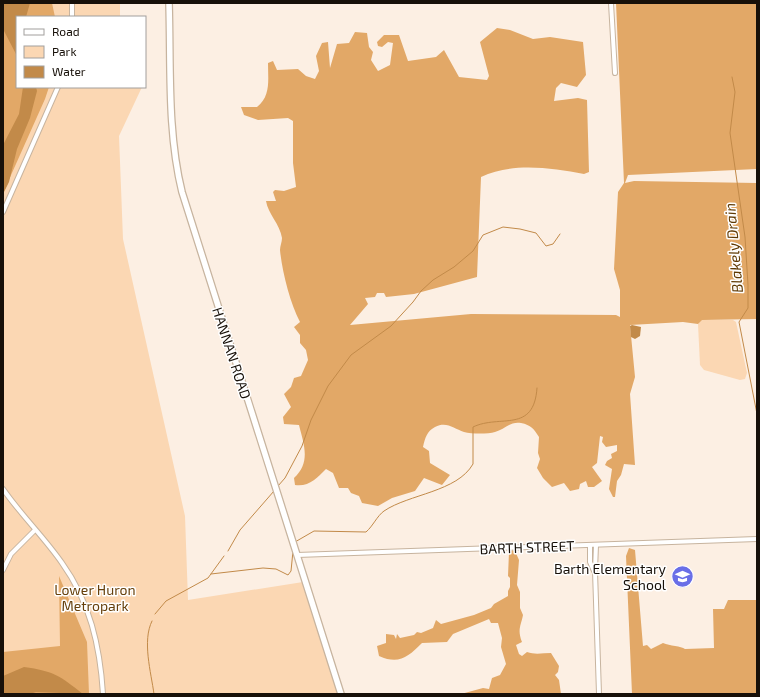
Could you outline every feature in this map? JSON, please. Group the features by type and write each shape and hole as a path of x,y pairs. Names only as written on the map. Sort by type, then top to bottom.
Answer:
{"street":[{"path":"72,3 72,16"},
{"name":"HANNAN ROAD","path":"169,3 172,120 178,177 208,277 341,694"},
{"path":"611,3 615,72"},
{"path":"3,212 58,88"},
{"path":"3,489 62,562 84,601 97,640 103,693"},
{"path":"3,570 10,554 35,530"},
{"name":"BARTH STREET","path":"297,555 757,539"},
{"path":"590,545 590,562 594,571"},
{"path":"596,545 596,562 594,571 599,694"}],"green space":[{"name":"Lower Huron Metropark","path":"3,3 120,3 120,16 16,16 16,88 142,88 119,136 123,239 185,516 188,600 303,582 339,694 3,694"},
{"path":"701,320 733,320 736,322 747,373 745,379 740,380 704,370 700,365 698,324"}],"shaded area":[{"path":"3,3 52,3 55,16 16,16 16,88 49,88 3,193"},
{"path":"616,3 757,3 757,169 628,175 625,183 634,181 757,183 757,319 702,320 698,324 683,322 630,325 635,377 630,394 635,465 624,464 621,475 617,481 615,497 613,497 609,489 612,469 605,465 607,461 612,458 611,454 617,451 617,445 606,447 602,442 603,437 600,436 597,463 592,467 602,481 594,487 588,487 586,481 580,484 579,489 570,491 564,483 552,487 543,478 537,468 540,459 538,453 539,437 530,426 521,423 510,424 492,433 464,432 447,425 439,425 435,427 427,435 423,447 429,451 430,463 450,475 442,485 424,478 415,491 392,498 378,506 362,503 359,496 351,493 348,488 339,488 333,473 326,469 316,479 309,483 304,485 295,485 294,478 303,466 305,453 299,425 284,424 283,417 291,407 284,394 291,387 294,378 301,376 308,360 306,350 300,343 300,335 294,327 300,322 293,306 285,277 280,250 282,238 281,233 267,206 266,201 276,201 273,192 275,190 284,191 296,187 293,163 293,121 288,118 258,120 244,115 241,107 257,107 265,98 268,87 268,63 273,61 277,70 298,69 306,76 315,79 319,71 316,56 322,43 328,42 330,68 337,44 349,43 355,32 367,33 369,47 373,52 371,60 378,71 390,65 393,43 388,42 382,47 378,46 377,42 384,35 399,35 408,61 436,57 444,50 459,77 487,80 489,76 480,42 497,28 510,30 533,39 550,37 583,42 586,75 577,87 561,83 556,88 554,101 578,98 587,100 589,172 584,174 545,168 519,168 493,172 481,177 477,277 414,294 386,297 384,293 377,293 375,297 365,298 368,304 350,325 471,314 616,315 620,317 620,290 614,269 618,192 624,183"},
{"path":"629,548 635,550 643,646 647,645 651,649 663,643 685,649 714,648 713,609 724,609 728,600 757,600 757,694 632,694 626,556"},
{"path":"512,550 515,551 519,560 517,585 520,592 520,608 523,615 520,628 522,642 516,645 519,654 522,656 527,652 536,654 551,653 559,666 558,672 555,675 559,680 561,694 461,694 483,688 489,689 492,678 500,675 506,664 501,647 502,638 498,623 491,623 489,619 453,634 447,642 422,643 408,656 398,660 386,659 379,656 377,646 386,643 386,634 394,635 396,639 397,634 400,638 414,635 417,632 421,633 433,628 436,620 441,624 474,615 491,608 494,604 508,596 510,587 510,578 508,576 509,552"},
{"path":"59,576 87,642 89,694 3,694 3,652 60,646"}],"water":[{"path":"3,3 30,3 26,16 16,16 16,54 3,29"},
{"path":"23,88 36,88 37,91 30,118 17,149 9,182 3,194 3,145 19,114"},
{"path":"630,326 641,327 640,336 635,339 631,337"},
{"path":"24,667 43,670 56,675 83,694 36,692 30,694 3,694 3,676"}],"waterway":[{"name":"Blakely Drain","path":"732,77 735,92 730,133 745,237 748,285 748,308 739,322 757,414"},
{"path":"278,486 285,478 302,446 311,420 328,386 351,355 391,326 421,291 433,280 454,267 473,251 483,235 503,227 520,229 536,233 546,246 553,244 560,234"},
{"path":"295,542 314,531 366,532 384,511 394,505 432,492 456,481 466,473 473,464 473,427 483,423 514,420 523,417 530,412 537,388"},
{"path":"228,551 240,530 274,491"},
{"path":"211,574 263,568 276,569 288,575 291,571 293,551"},
{"path":"155,614 166,601 208,578 224,556"},
{"path":"152,621 149,629 147,647 154,694"}],"place":[{"name":"Barth Elementary School","path":"682,576"}]}
